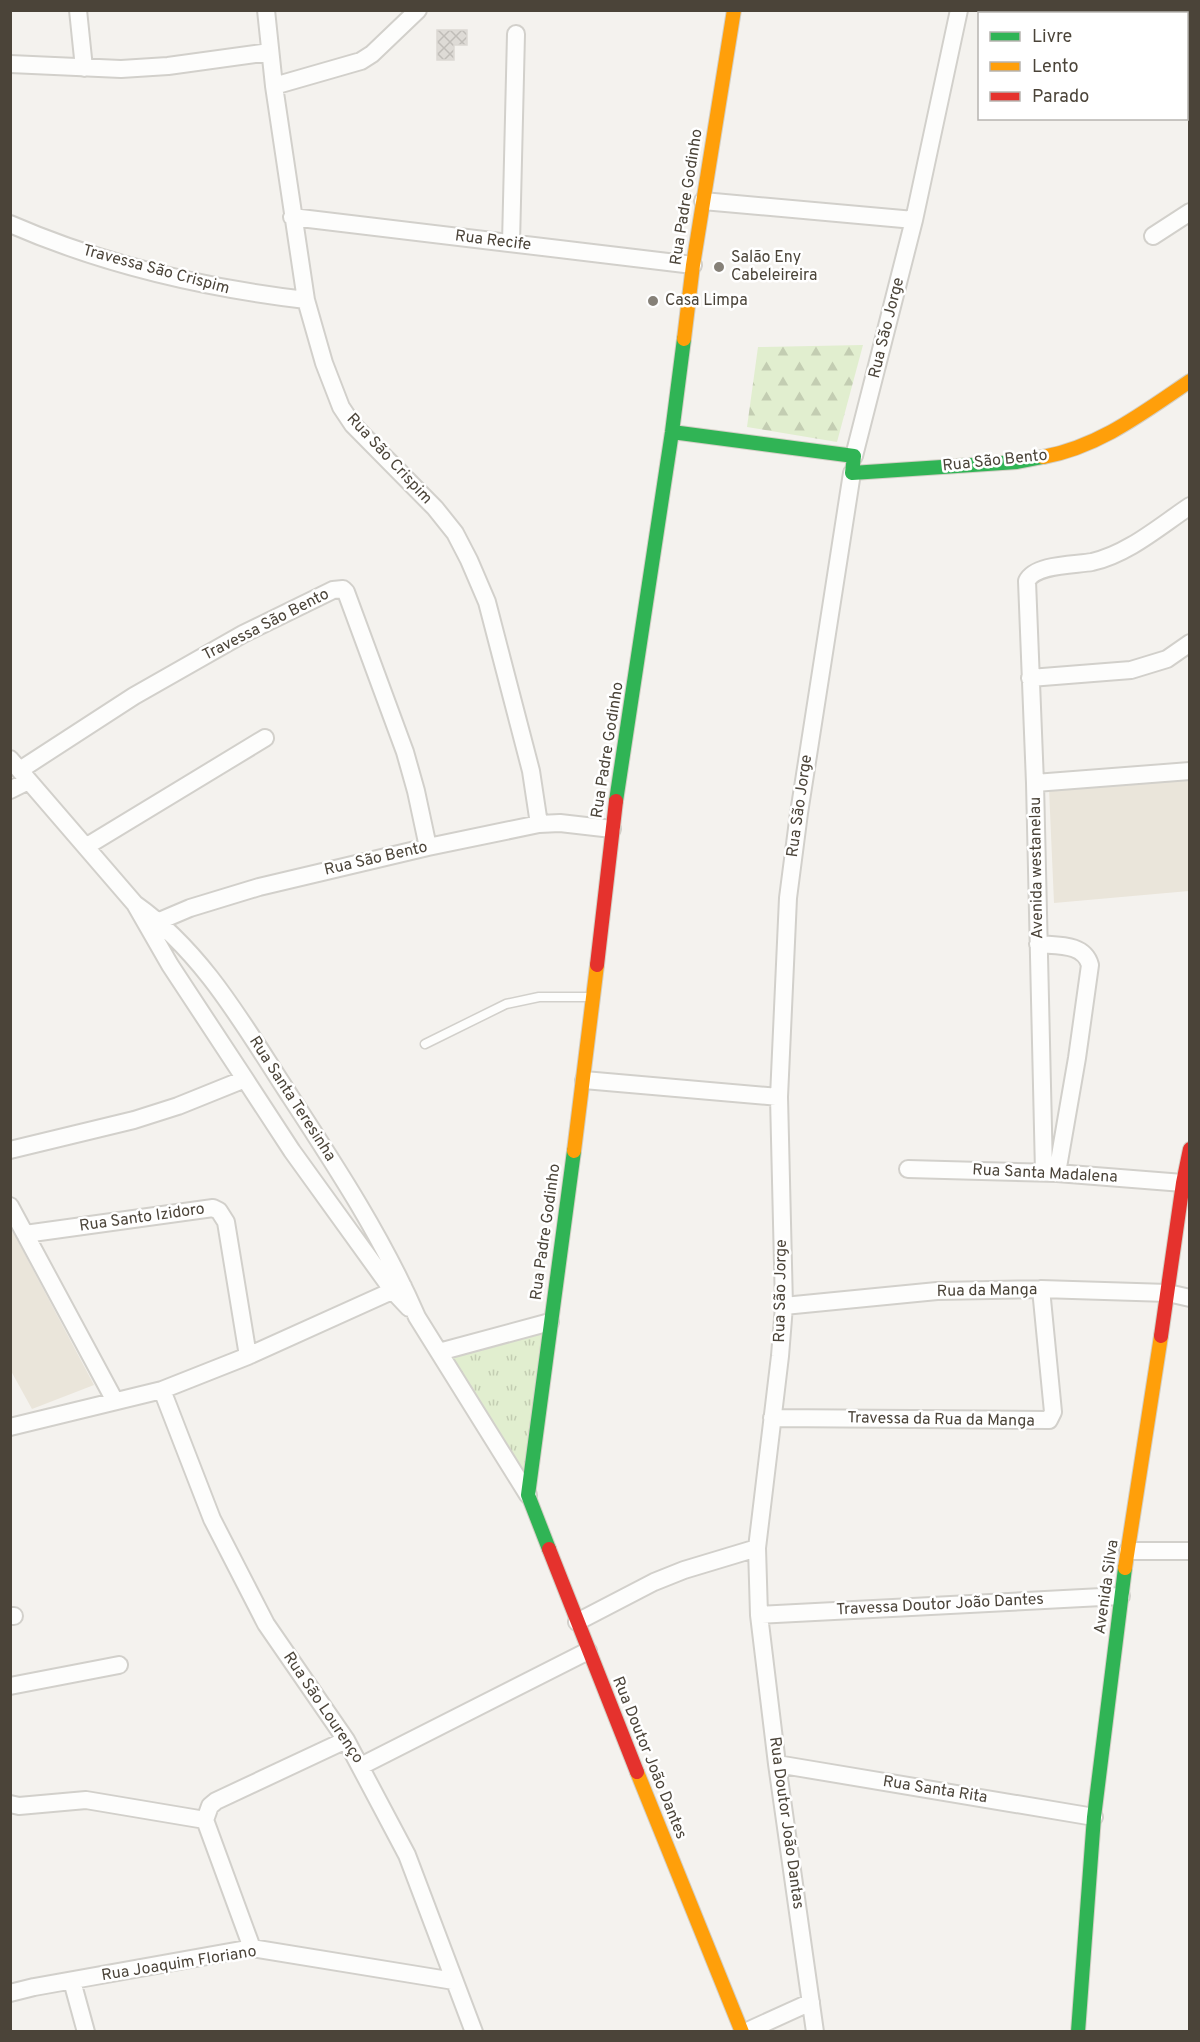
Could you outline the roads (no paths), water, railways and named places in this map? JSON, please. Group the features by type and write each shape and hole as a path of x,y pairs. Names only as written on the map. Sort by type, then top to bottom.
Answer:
{"street":[{"path":"78,10 84,68"},
{"name":"Rua São Crispim","path":"266,10 273,87 292,218 306,300 324,363 341,407 353,425 435,508 455,533 469,561 487,602 531,771 539,824"},
{"path":"273,87 361,61 372,54 418,10"},
{"name":"Rua Padre Godinho","path":"528,1496 584,1080 612,829 672,432 693,265 734,10"},
{"name":"Rua São Jorge","path":"759,1615 757,1548 784,1306 779,1097 788,898 798,813 854,456 914,220 959,10"},
{"path":"511,243 516,34"},
{"path":"10,64 121,69 168,66 270,52"},
{"path":"703,201 914,220"},
{"path":"1153,236 1190,212"},
{"name":"Rua Recife","path":"292,218 693,265"},
{"name":"Travessa São Crispim","path":"10,224 144,271 244,293 306,300"},
{"name":"Rua São Bento","path":"852,473 1017,462 1061,454 1118,429 1190,381"},
{"path":"672,432 854,456"},
{"name":"Avenida westanelau","path":"1050,1173 1038,944 1035,783 1027,581 1029,576 1039,570 1094,561 1114,555 1190,506"},
{"name":"Travessa São Bento","path":"19,770 134,696 243,634 333,590 343,589 362,632 405,752 428,846"},
{"path":"1030,678 1131,670 1167,659 1190,643"},
{"path":"87,846 265,738"},
{"path":"10,790 19,770"},
{"name":"Rua Santa Teresinha","path":"19,770 153,924 245,1079 299,1160 398,1289 528,1496"},
{"path":"1035,783 1190,771"},
{"name":"Rua São Bento","path":"153,924 190,908 259,887 428,846 539,824 560,823 612,829"},
{"name":"Rua Santa Teresinha","path":"153,924 189,950 238,1018 340,1172 376,1235 398,1289"},
{"path":"1038,944 1076,948 1089,958 1090,965 1077,1058 1050,1173"},
{"path":"10,1150 134,1120 178,1106 245,1079"},
{"path":"584,1080 779,1097"},
{"name":"Avenida Silva","path":"1078,2031 1094,1816 1121,1596 1190,1149"},
{"name":"Rua Santa Madalena","path":"908,1169 1050,1173 1183,1183"},
{"path":"10,1206 115,1401"},
{"name":"Rua Santo Izidoro","path":"25,1234 213,1208 219,1211 226,1222 248,1356"},
{"path":"10,1427 162,1390 248,1356 398,1289"},
{"name":"Rua da Manga","path":"784,1306 937,1291 1041,1290 1168,1293 1190,1298"},
{"name":"Travessa da Rua da Manga","path":"772,1418 1049,1420 1053,1412 1041,1290"},
{"path":"439,1352 550,1322"},
{"name":"Rua São Lourenço","path":"162,1390 212,1519 266,1624 346,1740 407,1855 474,2031"},
{"name":"Rua Doutor João Dantes","path":"528,1496 588,1651 744,2031"},
{"path":"577,1622 654,1582 684,1570 757,1548"},
{"path":"1128,1551 1190,1551"},
{"name":"Travessa Doutor João Dantes","path":"759,1615 1121,1596"},
{"name":"Rua Doutor João Dantas","path":"759,1615 777,1764 815,2031"},
{"path":"361,1766 588,1651"},
{"path":"10,1686 119,1665"},
{"path":"252,1948 205,1820 210,1806 216,1801 346,1740"},
{"name":"Rua Santa Rita","path":"777,1764 1094,1816"},
{"path":"10,1804 19,1806 86,1800 205,1820"},
{"name":"Rua Joaquim Floriano","path":"10,1994 34,1987 252,1948 454,1981"},
{"path":"72,1981 86,2031"},
{"path":"744,2031 811,2002"}],"lane":[{"path":"425,1044 506,1004 539,998 593,997"}],"place":[{"name":"Salão Eny Cabeleireira","path":"719,267"},
{"name":"Casa Limpa","path":"653,301"}]}
